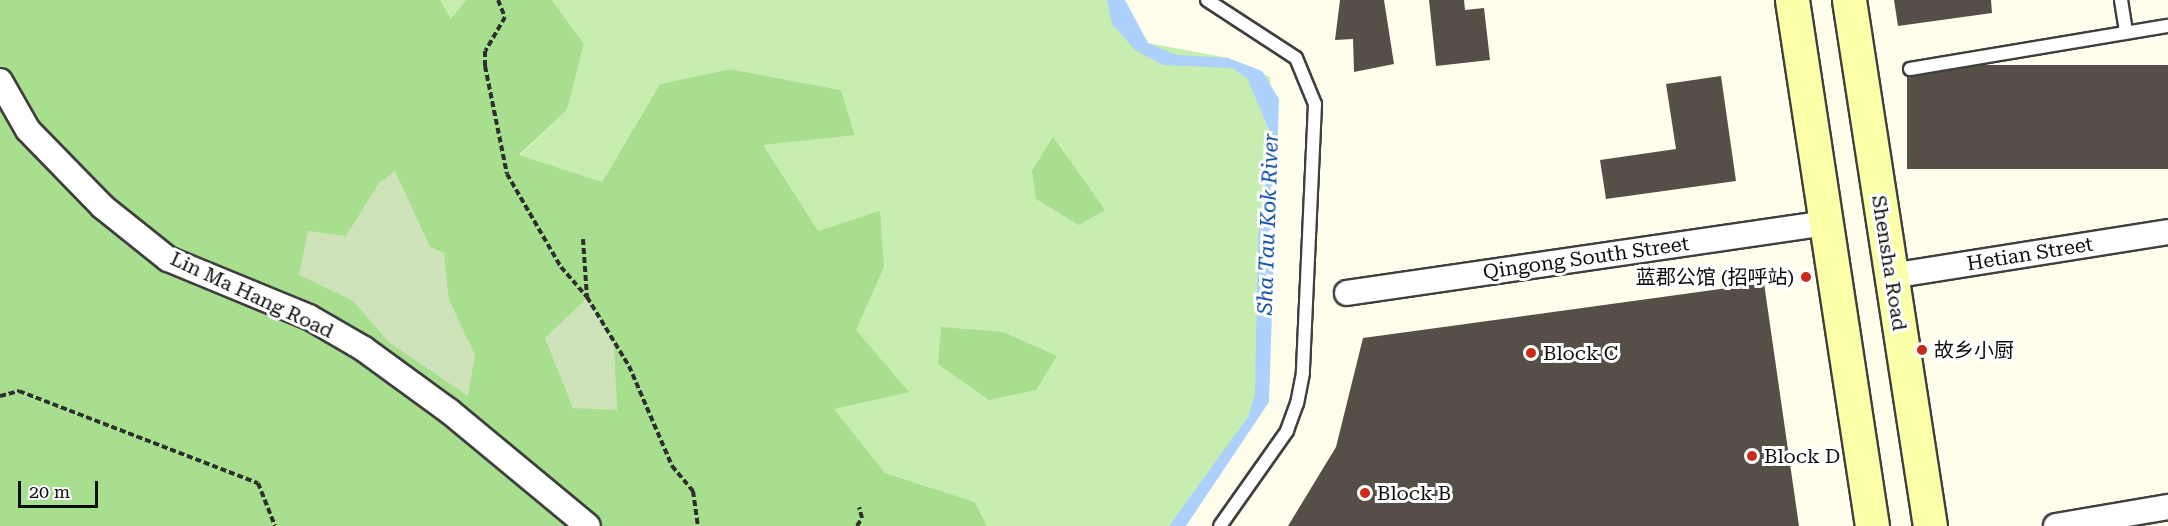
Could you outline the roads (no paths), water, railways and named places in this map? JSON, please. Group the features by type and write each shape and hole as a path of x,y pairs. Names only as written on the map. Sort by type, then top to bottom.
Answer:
{"main road":[{"path":"1792,0 1872,526"},
{"name":"Shensha Road","path":"1849,0 1930,526"}],"street":[{"name":"Lin Ma Hang Road","path":"0,81 28,130 103,207 168,259 309,317 364,349 449,411 588,526"},
{"name":"Qingong South Street","path":"1347,293 1826,223"},
{"name":"Hetian Street","path":"1891,276 2168,232"},
{"path":"2056,526 2168,507"}],"lane":[{"path":"1207,0 1296,58 1315,104 1303,373 1297,403 1287,431 1220,526"},
{"path":"2121,0 2126,33"},
{"path":"1910,69 2168,26"}],"water":[{"name":"Sha Tau Kok River","path":"1107,0 1125,0 1148,43 1177,55 1228,58 1262,71 1279,99 1269,402 1186,526 1169,526 1248,417 1255,394 1258,238 1270,132 1247,78 1232,68 1163,65 1135,50 1112,24"}],"place":[{"name":"蓝郡公馆 (招呼站)","path":"1806,277"},
{"name":"故乡小厨","path":"1922,350"},
{"name":"Block C","path":"1531,353"},
{"name":"Block D","path":"1752,456"},
{"name":"Block B","path":"1365,493"}]}
